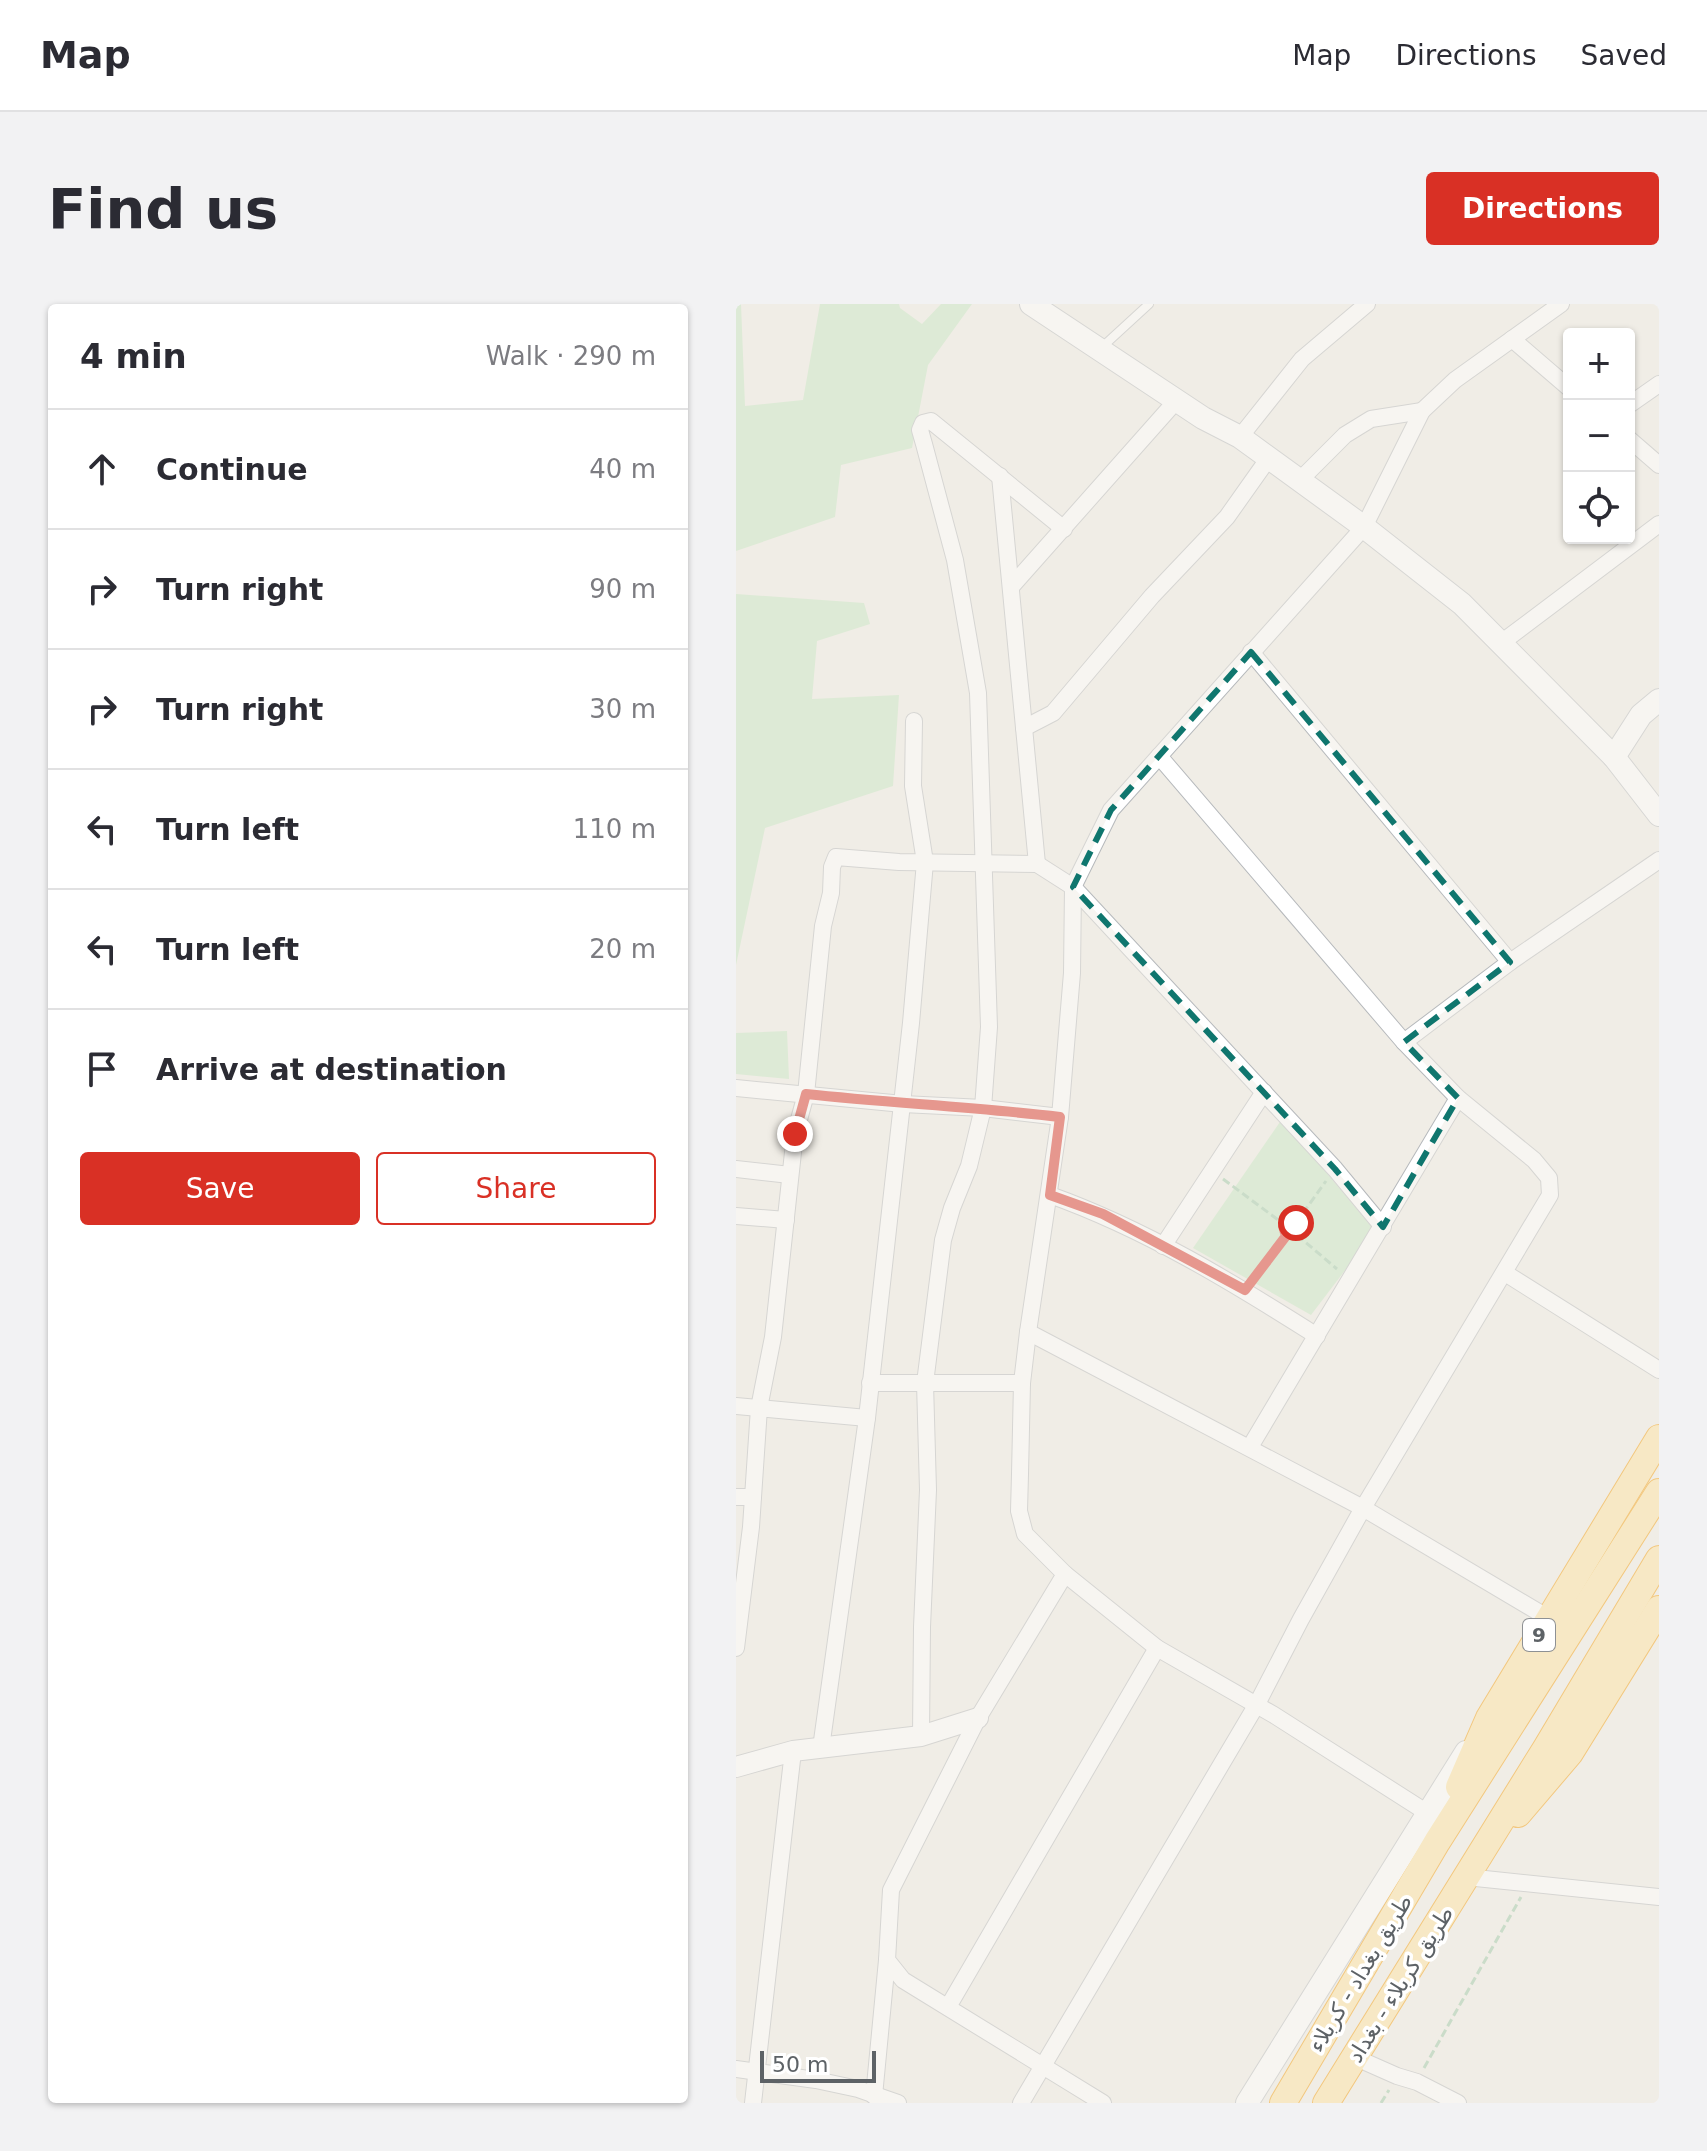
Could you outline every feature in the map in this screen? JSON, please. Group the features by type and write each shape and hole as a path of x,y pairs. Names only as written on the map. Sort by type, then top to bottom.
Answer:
{"highway":[{"name":"9","path":"1437,1842 1470,1757 1489,1718 1659,1438"},
{"name":"9","path":"1437,1842 1655,1499"},
{"path":"1470,1871 1659,1559"},
{"path":"1470,1871 1570,1753 1659,1609"},
{"name":"طريق بغداد - كربلاء","path":"1283,2103 1437,1842"},
{"name":"طريق كربلاء - بغداد","path":"1328,2099 1470,1871"},
{"path":"1335,2016 1343,2036 1359,2050"},
{"path":"1299,2076 1309,2074 1319,2078 1327,2085 1328,2099"}],"main road":[{"path":"1031,304 1176,401 1240,437 1364,527 1462,604 1614,757 1659,815"},
{"path":"1614,757 1641,715 1659,700"},
{"path":"1247,2103 1426,1812 1489,1718"}],"street":[{"path":"1240,437 1302,359 1367,304"},
{"path":"1426,1812 1257,1704 1157,1648 1065,1574 1025,1534 1019,1511 1022,1383 1060,1117 1072,973 1073,887 1111,810 1364,527 1422,411 1455,380 1561,304"},
{"path":"1512,339 1563,383"},
{"path":"1635,401 1659,384"},
{"path":"1011,587 1176,401"},
{"path":"1299,481 1345,435 1371,419 1422,411"},
{"path":"921,1736 928,1490 925,1383 943,1240 969,1166 983,1108 989,1027 978,693 955,560 920,430 923,423 931,421 1064,529"},
{"path":"1635,444 1659,465"},
{"path":"1024,728 1053,713 1152,596 1227,517 1268,459"},
{"path":"1000,476 1037,864"},
{"path":"1501,643 1659,524"},
{"path":"1251,652 1510,962"},
{"path":"821,1748 867,1418 903,1104 925,862 913,786 914,721"},
{"path":"1021,2103 1257,1704 1363,1508 1550,1195 1549,1178 1534,1160 1458,1098 1404,1042 1159,756"},
{"path":"736,1648 744,1497 773,1337 795,1134 806,1094 823,926 836,857 1037,864 1073,887 1335,1169 1383,1227"},
{"path":"1404,1042 1510,962 1659,860"},
{"path":"736,1088 1060,1117"},
{"path":"1163,1246 1264,1092"},
{"path":"1250,1447 1458,1098"},
{"path":"736,1169 790,1175"},
{"path":"1050,1195 1103,1214 1245,1290 1317,1336"},
{"path":"736,1216 786,1220"},
{"path":"1505,1273 1659,1370"},
{"path":"1028,1332 1363,1508 1550,1619"},
{"path":"870,1383 1022,1383"},
{"path":"736,1406 867,1418"},
{"path":"864,2096 887,1960 891,1890 978,1718 1065,1574"},
{"path":"948,2007 1157,1648"},
{"path":"736,1767 793,1751 921,1736 978,1718"},
{"path":"753,2103 793,1751"},
{"path":"1470,1871 1529,1884 1659,1897"},
{"path":"887,1960 903,1980 1103,2103"},
{"path":"1359,2050 1397,2076 1417,2082 1458,2103"},
{"path":"736,2069 794,2075 898,2103"}],"lane":[{"path":"1099,350 1149,304"}],"path":[{"path":"1296,1223 1335,1169"},
{"path":"1212,1171 1285,1225"},
{"path":"1290,1221 1296,1223 1299,1229 1297,1235 1292,1238 1286,1236 1282,1231 1285,1225 1290,1221"},
{"path":"1297,1235 1349,1279"},
{"path":"1245,1290 1286,1236"},
{"path":"1417,2082 1529,1884"}],"highlighted area":[{"path":"1251,652 1510,962 1404,1042 1458,1098 1383,1227 1335,1169 1073,887 1111,810"}],"green space":[{"path":"736,304 741,304 745,406 803,400 820,304 899,304 922,324 941,304 972,304 928,365 912,448 841,465 835,517 736,551"},
{"path":"736,594 864,603 870,624 817,641 812,699 899,695 893,786 765,828 736,965"},
{"path":"787,1031 789,1079 736,1074 736,1033"},
{"path":"1282,1119 1375,1231 1311,1315 1193,1248"}],"route":[{"path":"795,1134 806,1094 1060,1117 1050,1195 1103,1214 1245,1290 1286,1236 1283,1226 1290,1221 1296,1223"}]}
